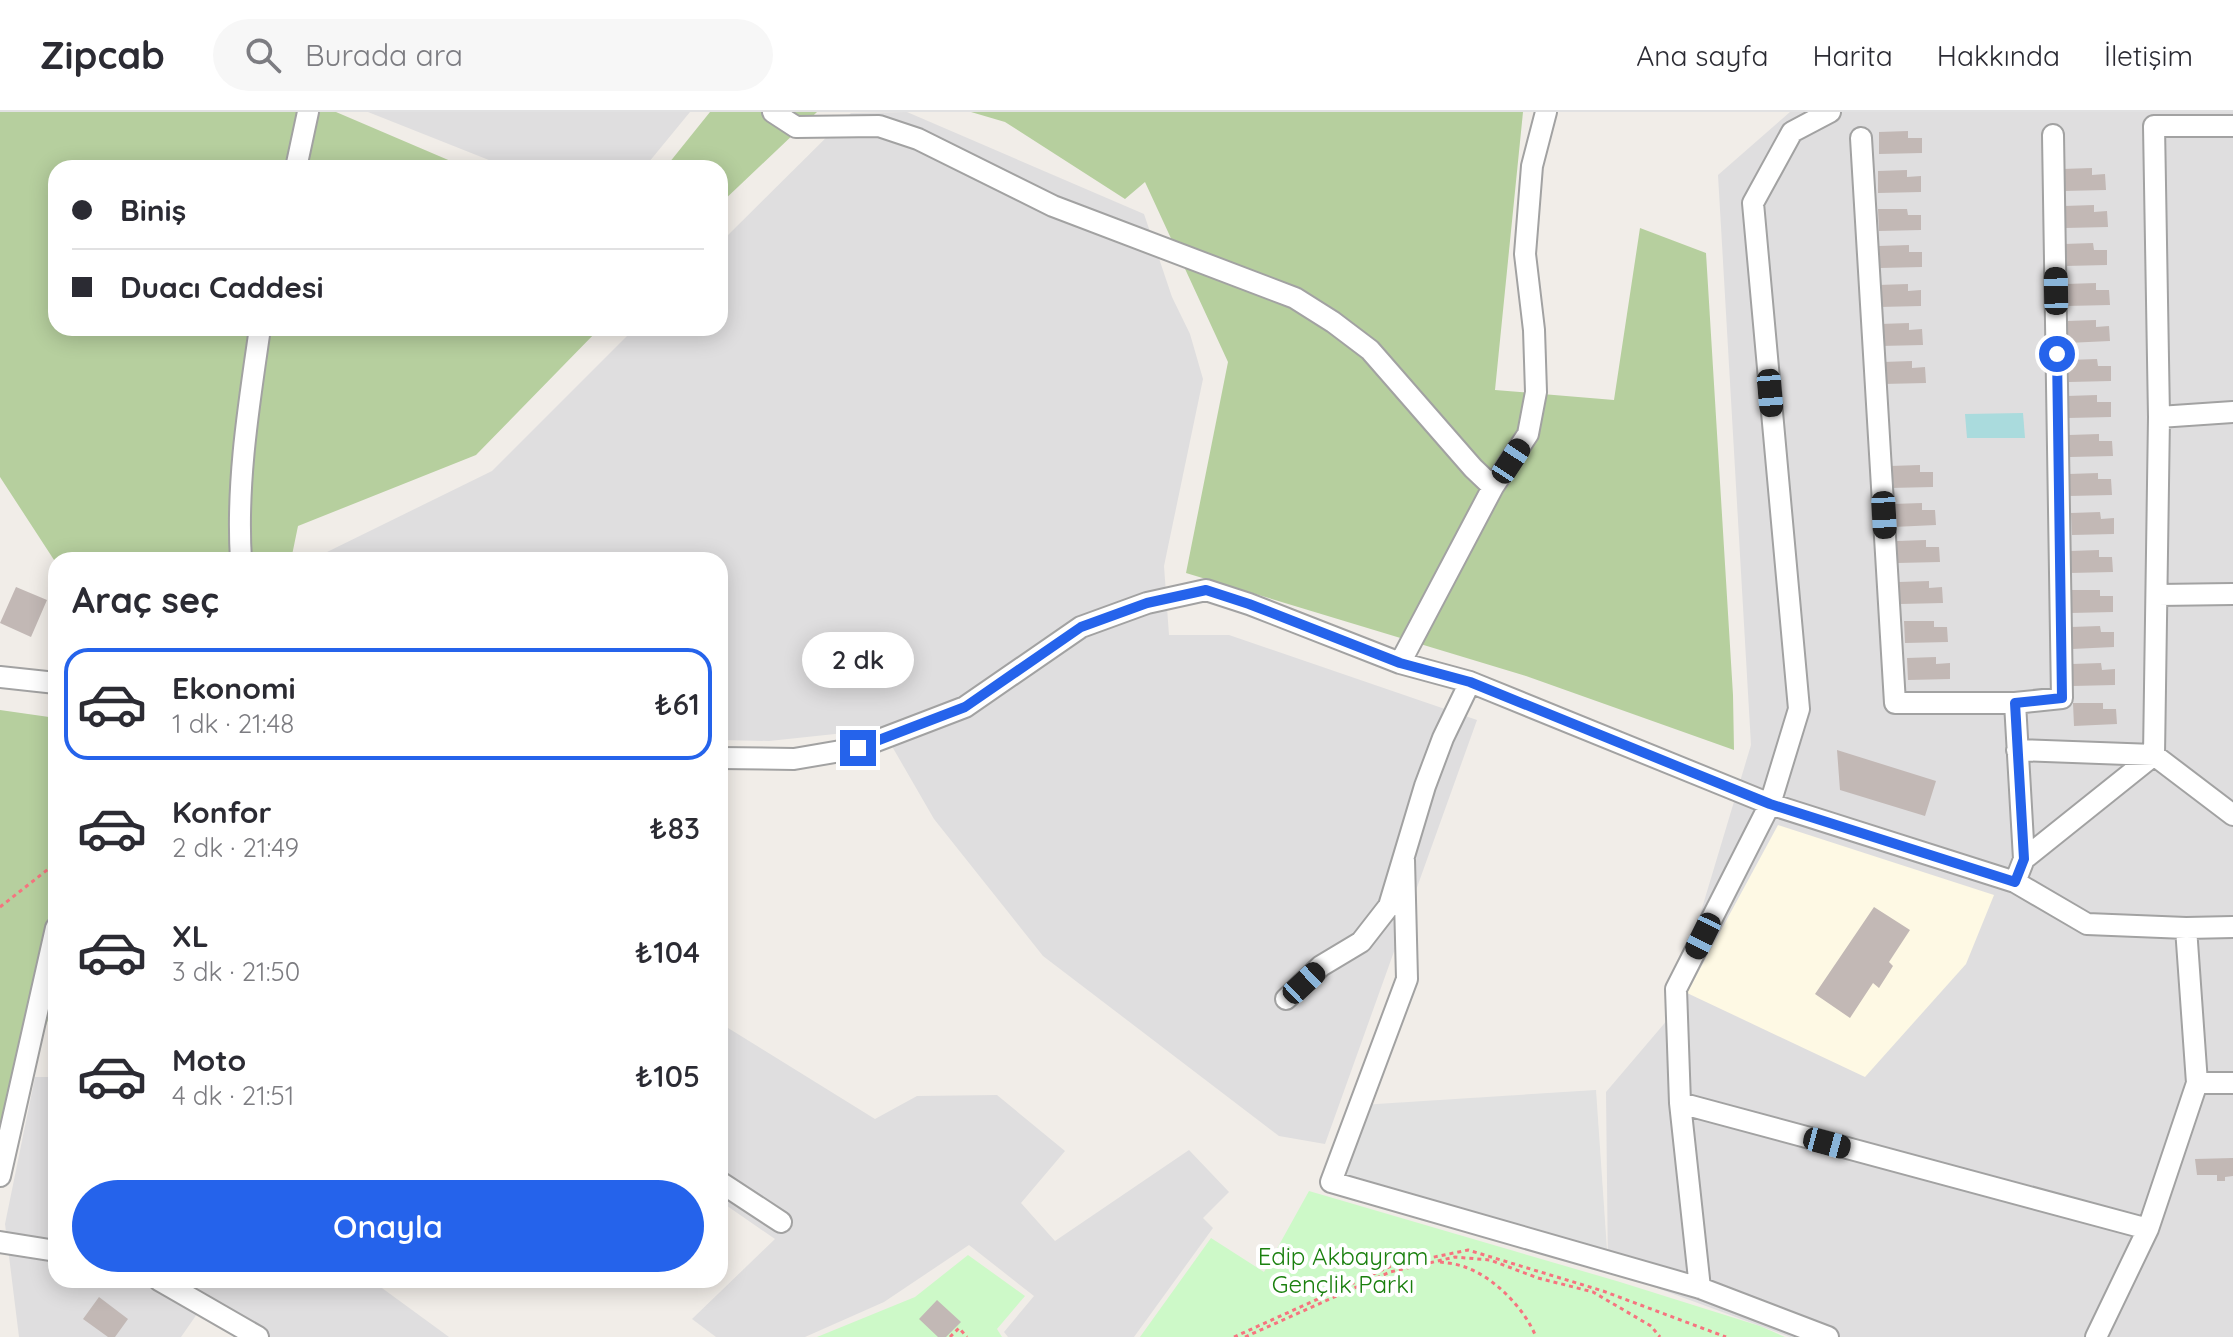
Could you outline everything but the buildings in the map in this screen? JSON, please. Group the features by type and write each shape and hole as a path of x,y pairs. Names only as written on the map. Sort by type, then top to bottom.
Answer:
{"street":[{"path":"298,160 308,112"},
{"path":"773,112 796,127 879,126 918,139 1053,206 1295,298 1370,350 1493,487"},
{"path":"1400,663 1493,487 1528,434 1536,392 1534,330 1525,254 1532,166 1546,112"},
{"path":"1700,1288 1680,1103 1676,989 1770,804 1799,709 1753,203 1792,132 1830,112"},
{"path":"2024,859 2154,755 2159,417 2155,119 2233,126"},
{"path":"1861,138 1895,703 2015,703 2062,698 2053,135"},
{"path":"241,552 239,527 249,402 259,336"},
{"path":"2159,417 2233,412"},
{"path":"728,758 794,759 858,748 965,707 1081,627 1147,603 1206,590 1400,663 1470,682 1770,804 2015,882 2087,924 2233,927"},
{"path":"2158,595 2233,594"},
{"path":"0,677 48,682"},
{"path":"1286,999 1321,966 1361,942 1389,906 1425,786 1443,738 1470,682"},
{"path":"2015,703 2024,859 2015,882"},
{"path":"2017,750 2154,755 2233,815"},
{"path":"1404,860 1407,979 1331,1182 1700,1288 1828,1337"},
{"path":"2096,1337 2148,1229 2197,1083 2186,928"},
{"path":"0,1176 48,963"},
{"path":"2197,1083 2233,1083"},
{"path":"1680,1103 2148,1229"},
{"path":"728,1187 781,1222"},
{"path":"0,1242 48,1250"},
{"path":"173,1288 258,1337"}],"path":[{"path":"0,907 48,869"},
{"path":"1234,1337 1391,1266 1468,1250 1603,1291 1726,1337"},
{"path":"1245,1337 1390,1272 1455,1257 1490,1260 1538,1278 1593,1292 1651,1326 1660,1337"},
{"path":"1436,1261 1466,1267 1486,1278 1525,1314 1536,1337"},
{"path":"950,1337 959,1328 967,1337"}],"shaded area":[{"path":"368,112 690,112 651,160 489,160"},
{"path":"907,112 1144,214 1172,297 1190,334 1203,379 1164,566 1169,635 1229,635 1477,720 1325,1144 1279,1136 1043,956 934,819 882,729 769,741 728,740 728,552 327,552 492,471 627,336 728,336 728,235 851,113"},
{"path":"1790,112 2233,112 2233,1337 1790,1337 1608,1270 1606,1092 1669,1018 1751,745 1718,175"},
{"path":"1778,825 1994,895 1966,964 1865,1077 1687,993"},
{"path":"728,1028 875,1119 917,1096 997,1095 1065,1151 1021,1203 1055,1241 1189,1150 1229,1192 1203,1218 1213,1228 1134,1337 1008,1337 1004,1332 1034,1296 969,1245 884,1302 805,1337 716,1337 692,1319 724,1288 728,1288 728,1284 775,1239 728,1207"},
{"path":"35,1077 48,1077 48,1288 382,1288 449,1337 237,1337 197,1314 181,1337 19,1337 5,1224"},
{"path":"1596,1090 1607,1250 1342,1174 1361,1105"}],"green space":[{"path":"0,112 336,112 448,160 48,160 48,336 592,336 476,455 298,526 293,552 49,552 0,477"},
{"path":"710,112 817,112 728,196 728,160 671,160"},
{"path":"971,112 1523,112 1495,390 1614,400 1640,228 1706,253 1734,750 1526,676 1186,573 1228,362 1145,182 1125,199 1005,122"},
{"path":"0,710 48,717 48,1020 0,1141"},
{"name":"Edip Akbayram Gençlik Parkı","path":"1309,1191 1620,1282 1760,1326 1785,1337 1140,1337 1211,1238 1264,1272"},
{"path":"968,1255 1025,1296 997,1329 1002,1337 817,1337 915,1297"}],"water":[{"path":"2023,413 2025,438 1967,438 1965,414"}],"route":[{"path":"858,748 965,707 1081,627 1147,603 1206,590 1400,663 1470,682 1770,804 2015,882 2024,859 2015,703 2062,698 2057,354"}]}
